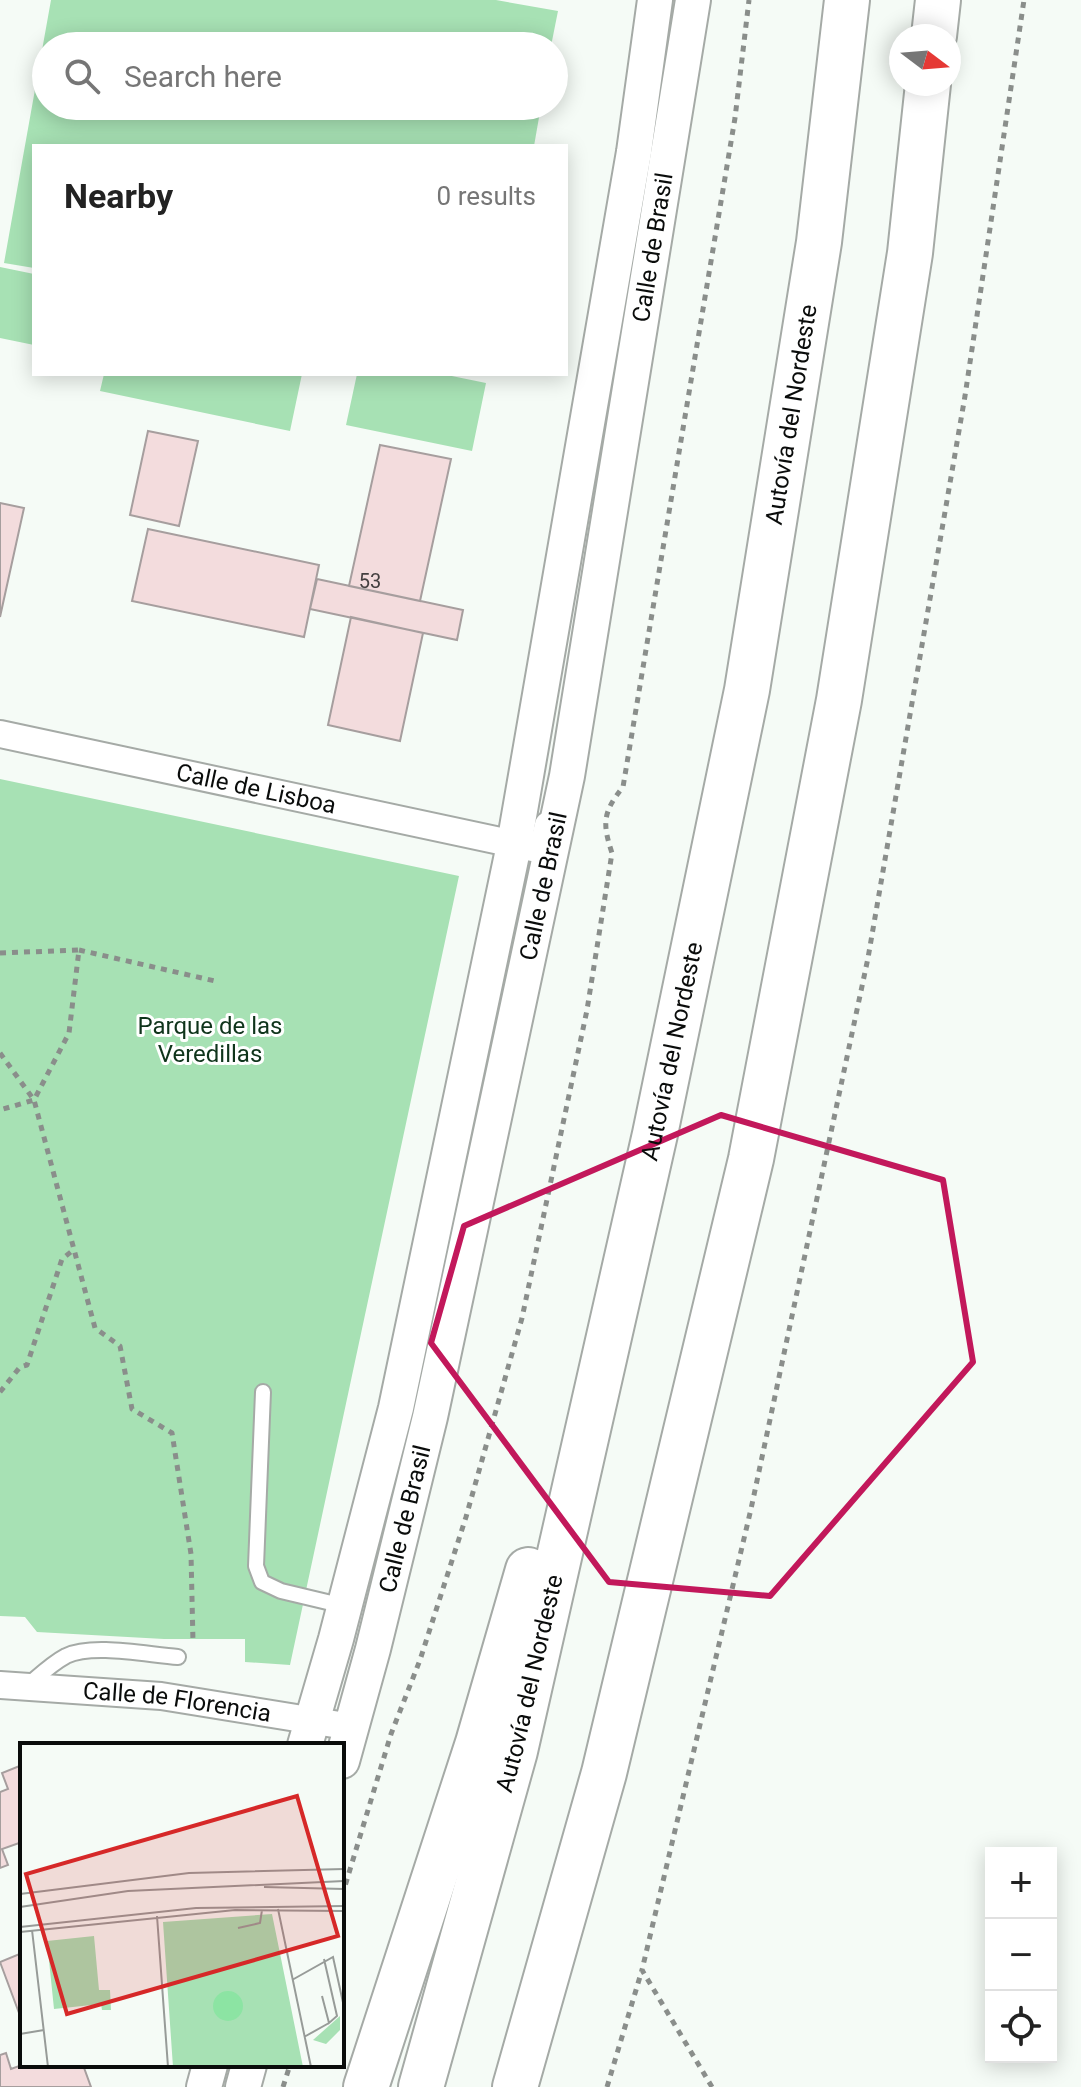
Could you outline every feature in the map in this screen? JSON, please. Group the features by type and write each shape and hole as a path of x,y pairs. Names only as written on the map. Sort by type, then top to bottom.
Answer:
{"highway":[{"name":"Autovía del Nordeste","path":"421,2087 515,1751 655,1134 747,690 819,242 847,0"},
{"path":"935,24 938,0"},
{"path":"531,2087 751,1159 839,700 910,253 927,96"},
{"path":"366,2087 478,1743 655,1134"},
{"path":"515,2087 604,1773"}],"street":[{"name":"Calle de Brasil","path":"309,1733 396,1408 514,845 629,184 655,0"},
{"name":"Calle de Brasil","path":"344,1754 430,1417 562,800 693,0"},
{"name":"Calle de Lisboa","path":"0,734 514,845"},
{"path":"514,845 542,850 551,813 562,800"},
{"name":"Calle de Florencia","path":"13,1686 161,1696 309,1733 352,1727"},
{"path":"204,2087 209,2067"},
{"path":"243,2087 248,2067"}],"lane":[{"path":"263,1392 256,1566 262,1582 281,1591 344,1607"},
{"path":"13,1686 69,1655 81,1652 93,1650 178,1657"}],"path":[{"path":"344,1889 391,1734 420,1660 466,1517 522,1318 587,1010 612,853 604,829 609,804 623,787 735,118 749,0"},
{"path":"607,2087 642,1970 754,1493 868,958 965,396 1024,0"},
{"path":"0,953 79,950 215,981"},
{"path":"0,1110 34,1100 69,1033 79,950"},
{"path":"0,1053 34,1100 95,1328 120,1346 132,1409 172,1433 191,1554 194,1651"},
{"path":"0,1392 20,1367 27,1365 62,1259 72,1251"},
{"path":"642,1970 712,2087"},
{"path":"283,2087 289,2067"}],"highlighted area":[{"path":"721,1115 943,1180 973,1362 770,1596 609,1582 431,1343 464,1226"}],"green space":[{"path":"51,0 496,0 558,11 554,32 45,32"},
{"path":"32,106 32,120 539,120 534,144 32,144 32,268 4,263"},
{"path":"0,267 32,274 32,345 0,338"},
{"path":"104,376 302,376 290,431 100,391"},
{"path":"357,376 452,376 486,383 472,451 346,425"},
{"name":"Parque de las Veredillas","path":"0,779 459,876 290,1665 245,1662 245,1639 164,1639 37,1632 25,1617 0,1616"}],"building":[{"path":"148,431 198,441 179,526 130,515"},
{"path":"380,445 451,459 420,601 349,586"},
{"path":"0,503 24,508 0,617"},
{"path":"148,529 319,565 304,637 132,601"},
{"path":"317,579 463,610 457,640 310,609"},
{"path":"351,617 423,633 400,741 328,725"},
{"path":"20,1766 20,1843 2,1849 8,1865 0,1868 0,1792 8,1789 2,1773"},
{"path":"20,1954 20,2016 0,1962"},
{"path":"6,2053 11,2069 20,2066 84,2067 91,2087 0,2087 0,2055"}]}
